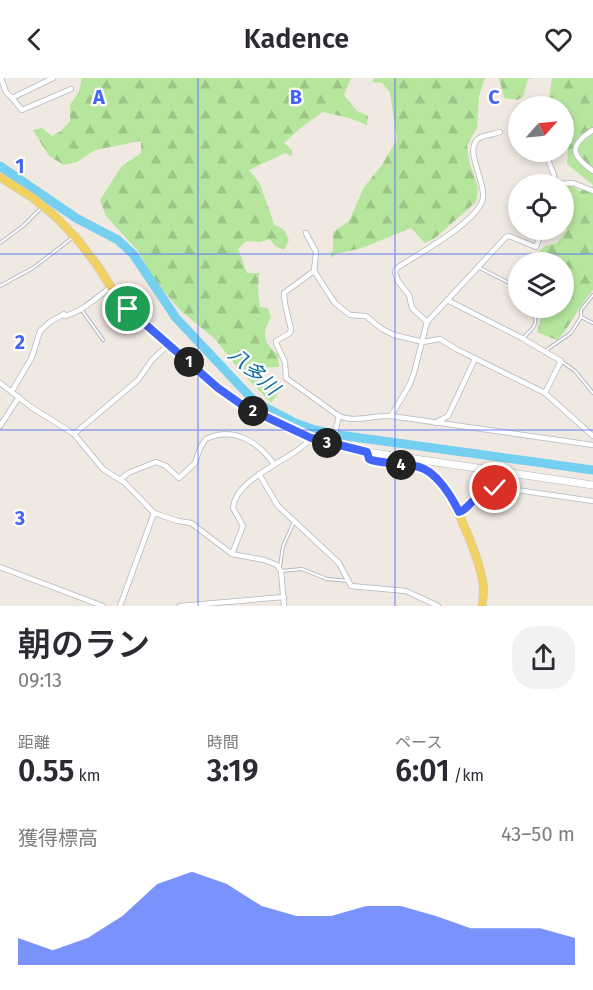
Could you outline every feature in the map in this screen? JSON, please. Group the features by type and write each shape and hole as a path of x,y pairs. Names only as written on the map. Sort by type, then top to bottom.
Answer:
{"main road":[{"path":"0,177 43,206 75,236 128,309 231,398 288,429 311,438 367,452 593,485"},
{"path":"367,452 371,460 419,467 427,470 437,480 459,512 481,574 482,606"}],"street":[{"path":"1,78 6,92 22,110 71,89"},
{"path":"12,98 16,94 53,78"},
{"path":"593,130 579,141 574,149 579,161 593,171"},
{"path":"427,322 412,308 409,295 398,281 395,272 397,268 436,243 478,209 484,195 473,157 474,146 480,138 500,132"},
{"path":"574,183 593,191"},
{"path":"306,233 316,252 314,271 335,303 350,315 366,316 386,332 423,342 440,339 545,393 593,436"},
{"path":"391,416 410,384 427,322 508,236"},
{"path":"519,240 536,247 538,240"},
{"path":"314,271 284,293 291,329 290,333 276,343 285,362 286,378 337,418 351,420 391,416 593,445"},
{"path":"12,391 32,357 37,338 44,326 64,314 65,316 70,315 81,309 111,287"},
{"path":"447,300 561,361 545,393"},
{"path":"74,434 138,380 155,356 169,344"},
{"path":"434,423 448,416 475,359"},
{"path":"0,383 74,434 102,469 120,480 154,513 178,522 191,523 232,554 264,560 280,569 284,606"},
{"path":"0,426 19,397"},
{"path":"333,443 337,418"},
{"path":"120,480 128,473 156,462 166,466 179,478 195,463 200,448 206,440 232,435 241,436 258,446 274,464"},
{"path":"232,554 243,526 235,513 233,503 244,487 259,474 311,438"},
{"path":"259,474 278,506 339,563 348,581 354,587 406,591 438,606"},
{"path":"459,512 465,510 475,499 491,492 496,487 593,501"},
{"path":"120,606 154,513"},
{"path":"0,567 103,606"},
{"path":"180,606 284,597"}],"lane":[{"path":"0,243 23,226 43,206"},
{"path":"0,286 33,268 60,245 75,236"},
{"path":"478,267 508,282"},
{"path":"545,351 571,333 580,318 581,310 593,295"},
{"path":"81,309 103,340"},
{"path":"523,339 535,328 535,318"},
{"path":"580,318 593,323"},
{"path":"561,361 575,371 593,393"},
{"path":"295,522 283,546 280,569 303,569 327,579 348,581"}],"green space":[{"path":"82,78 351,78 344,95 357,111 368,116 367,125 323,112 284,143 292,150 292,156 285,153 249,170 260,184 274,224 284,230 289,240 284,250 275,246 270,239 260,242 246,241 238,249 247,273 259,273 260,307 268,308 271,318 266,328 265,338 273,351 278,354 279,367 255,368 263,379 283,386 271,403 242,373 215,339 181,311 153,279 138,251 106,216 100,200 121,167 141,153 141,141 95,150 77,162 64,165 49,156 33,130 42,128 52,136 61,131 70,121 70,105 79,91"},
{"path":"374,78 485,78 479,96 477,128 467,145 469,161 478,188 476,202 435,238 425,243 411,228 330,258 333,249 333,232 349,221 364,187 382,165 397,139 390,92 382,83 372,82"},
{"path":"499,78 532,78 528,79 523,96 504,98"},
{"path":"552,78 593,78 593,185 567,164 567,162 574,162 574,96 549,96"},
{"path":"593,186 593,290 574,317 574,252 538,252 545,246 557,243 559,240 574,240 574,187 580,191"},
{"path":"541,318 573,318 557,340 537,332"}],"waterway":[{"name":"八多川","path":"0,166 76,218 118,240 133,254 176,318 255,402 295,423 339,435 593,470"}],"route":[{"path":"128,309 231,398 288,429 332,445 367,452 369,459 376,462 427,470 437,480 459,512 465,510 475,499 495,488"}]}
